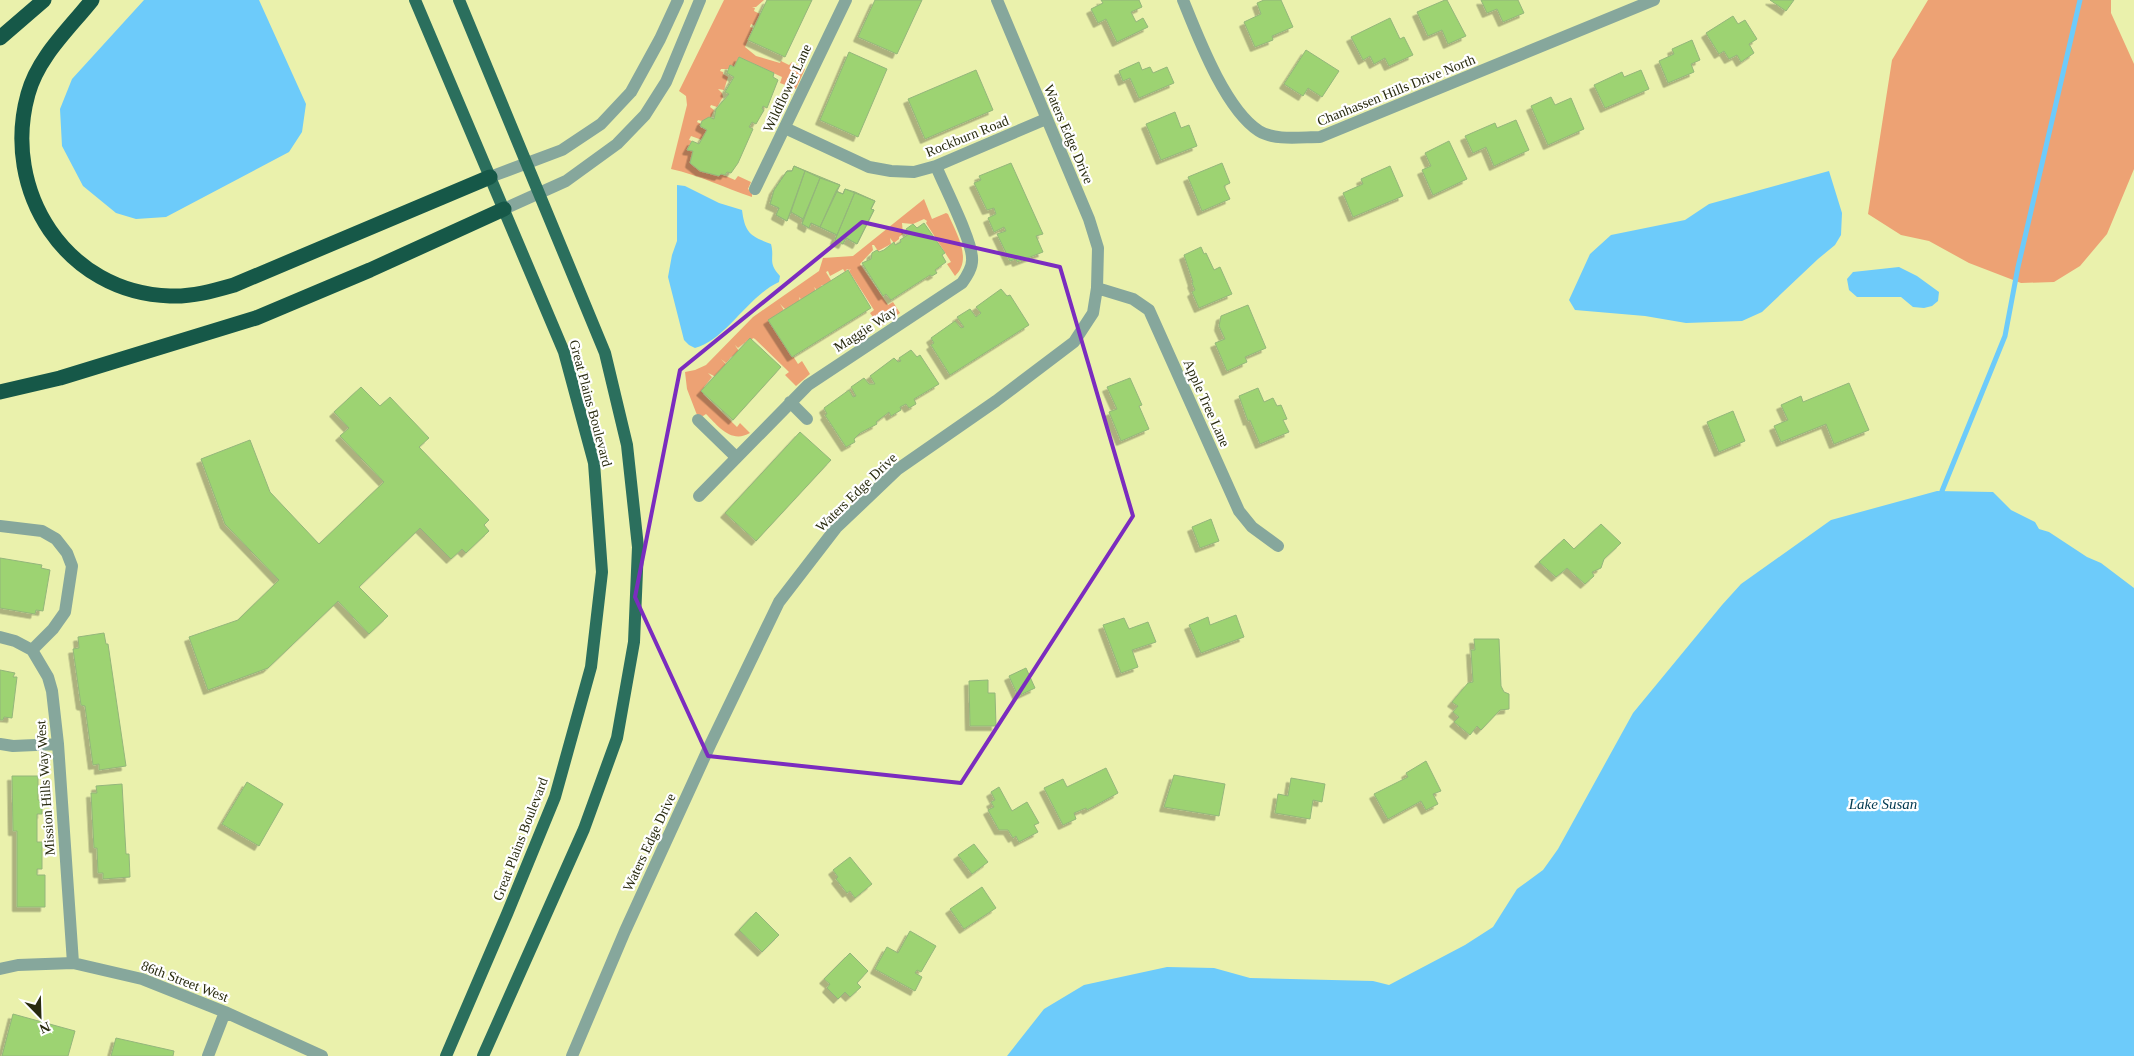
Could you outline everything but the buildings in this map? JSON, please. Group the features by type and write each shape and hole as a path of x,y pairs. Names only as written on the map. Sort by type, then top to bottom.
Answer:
{"highway":[{"path":"0,38 44,0"},
{"path":"92,0 51,49 39,69 28,93 23,118 22,147 28,188 40,215 55,240 75,259 117,284 135,290 170,296 202,294 234,285 490,177"},
{"path":"0,392 60,378 256,318 370,270 504,209"}],"main road":[{"name":"Great Plains Boulevard","path":"415,0 564,352 594,463 602,572 591,667 555,797 446,1056"},
{"name":"Great Plains Boulevard","path":"459,0 605,353 627,445 638,547 634,642 617,738 584,829 483,1056"}],"street":[{"path":"490,177 562,150 601,124 631,92 660,39 678,0"},
{"path":"504,209 566,181 617,144 645,115 666,82 700,0"},
{"name":"Wildflower Lane","path":"756,189 846,0"},
{"name":"Waters Edge Drive","path":"572,1056 625,931 696,775 779,602 836,528 898,469 1026,379 1074,342 1093,313 1097,288 1098,248 1090,219 997,0"},
{"name":"Chanhassen Hills Drive North","path":"1183,0 1204,51 1236,108 1260,132 1279,137 1320,137 1654,0"},
{"name":"Rockburn Road","path":"785,128 869,167 890,171 914,172 936,166 1046,119"},
{"name":"Maggie Way","path":"699,496 808,385 962,283 969,273 972,258 968,242 936,166"},
{"name":"Apple Tree Lane","path":"1097,288 1133,299 1149,310 1239,511 1252,527 1278,546"},
{"path":"790,402 807,419"},
{"path":"698,420 736,457"},
{"path":"0,526 42,531 56,539 67,553 72,566 65,612 53,629 32,650 0,637"},
{"name":"Mission Hills Way West","path":"32,650 50,684 58,744 73,963"},
{"path":"0,744 13,746 58,744"},
{"name":"86th Street West","path":"0,969 18,965 73,963 142,979 225,1012 322,1056"},
{"path":"208,1056 225,1012"}],"highlighted area":[{"path":"862,222 1060,267 1133,516 961,783 708,756 635,597 680,370"}],"shaded area":[{"path":"724,0 764,0 756,7 752,7 755,8 754,11 760,14 755,26 751,24 750,27 753,28 745,47 756,56 780,63 781,61 789,65 792,62 805,69 796,89 780,83 782,77 739,57 734,67 731,65 729,69 721,69 720,71 728,77 724,90 718,89 723,97 717,107 711,105 710,107 714,110 711,117 702,121 698,120 697,122 701,124 700,127 707,130 702,140 691,136 689,140 692,141 687,149 693,151 690,163 700,171 719,176 721,174 735,180 738,176 751,182 748,189 752,192 752,197 702,178 671,169 687,105 686,96 679,91"},
{"path":"1928,0 2111,0 2111,13 2134,64 2134,169 2107,234 2080,266 2054,282 2021,283 1969,263 1929,241 1901,235 1868,214 1892,60"},
{"path":"924,199 932,219 946,213 948,214 958,237 963,254 963,262 955,276 947,264 951,262 926,223 927,221 924,219 913,224 902,223 903,234 899,239 894,243 890,238 891,244 878,251 872,245 873,250 860,264 888,305 893,302 900,313 880,327 870,313 874,310 849,271 851,269 847,269 845,272 843,269 830,276 828,271 826,272 832,282 824,286 822,285 818,291 814,287 817,293 804,303 799,297 800,301 787,311 780,304 784,310 771,322 798,364 802,361 810,374 796,386 785,375 789,372 753,338 750,342 748,340 738,348 735,345 740,353 731,357 726,363 721,359 728,366 716,377 708,373 712,377 704,387 707,389 703,394 737,427 740,423 750,433 743,436 731,435 720,428 706,414 703,416 697,415 687,389 685,372 706,365 753,317 819,271 823,258 853,256"}],"water":[{"path":"144,0 259,0 306,104 302,132 289,152 166,217 136,219 116,213 83,186 62,146 60,109 72,79"},
{"path":"1829,171 1842,213 1841,235 1835,245 1762,312 1742,321 1686,323 1645,316 1575,310 1569,300 1590,254 1611,235 1685,220 1709,204"},
{"path":"677,185 685,186 719,203 742,210 745,224 750,233 758,239 771,244 772,264 780,276 779,282 757,297 727,328 706,344 695,348 684,340 668,277 677,241"},
{"path":"1899,267 1917,276 1939,292 1938,301 1932,306 1924,308 1913,307 1901,297 1857,297 1849,290 1847,279 1853,272"},
{"name":"Lake Susan","path":"1937,491 1993,492 2011,510 2035,522 2039,529 2049,532 2087,557 2101,563 2134,588 2134,1056 1007,1056 1044,1009 1084,985 1167,967 1214,968 1250,978 1373,981 1389,985 1465,945 1493,927 1517,889 1543,870 1558,849 1633,713 1741,584 1831,520"}],"waterway":[{"path":"1942,497 1942,491 2005,336 2018,267 2080,0"}]}
